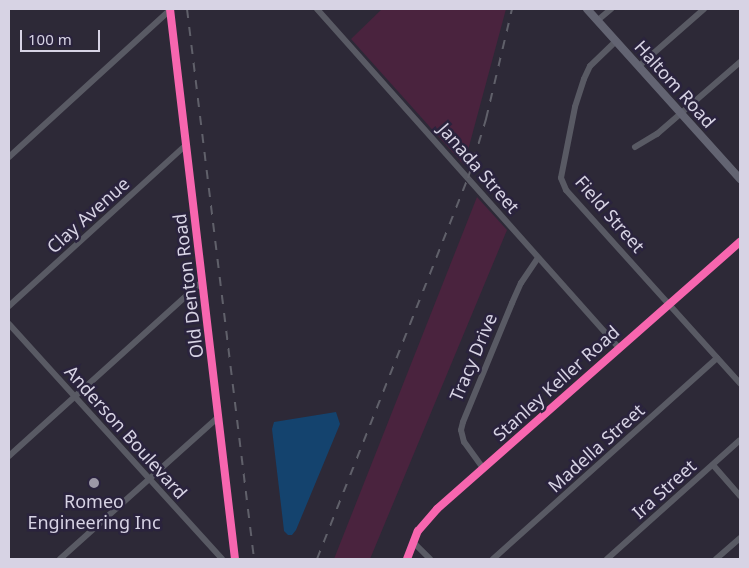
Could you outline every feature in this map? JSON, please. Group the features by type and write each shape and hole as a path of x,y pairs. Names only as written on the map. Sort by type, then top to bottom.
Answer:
{"main road":[{"name":"Haltom Road","path":"587,9 740,179"}],"street":[{"name":"Janada Street","path":"317,9 619,348"},
{"path":"598,20 611,9"},
{"path":"639,66 704,9"},
{"path":"9,157 170,10"},
{"name":"Old Denton Road","path":"170,10 235,559"},
{"name":"Field Street","path":"616,41 590,66 584,79 575,107 561,178 566,190 740,383"},
{"path":"635,148 657,134 740,62"},
{"name":"Clay Avenue","path":"9,306 186,146"},
{"name":"Stanley Keller Road","path":"408,559 418,531 427,519 740,242"},
{"name":"Tracy Drive","path":"483,468 464,442 461,430 462,422 521,283 538,258"},
{"path":"9,456 203,281"},
{"name":"Anderson Boulevard","path":"9,324 222,559"},
{"name":"Madella Street","path":"493,559 717,358"},
{"path":"60,559 218,417"},
{"name":"Ira Street","path":"607,559 740,440"},
{"path":"713,465 740,496"},
{"path":"716,559 740,538"},
{"path":"413,542 430,559"}],"shaded area":[{"path":"382,9 506,9 464,165 351,39"},
{"path":"477,197 507,230 370,559 334,559"}],"water":[{"path":"336,412 340,424 296,530 292,535 288,535 284,531 272,429 274,422"}],"railway":[{"path":"187,9 254,559"},
{"path":"317,559 468,178 486,119 512,9"}],"cycle path":[{"path":"170,9 235,559"},
{"path":"407,559 418,531 437,509 740,242"}],"place":[{"name":"Romeo Engineering Inc","path":"94,483"}]}
